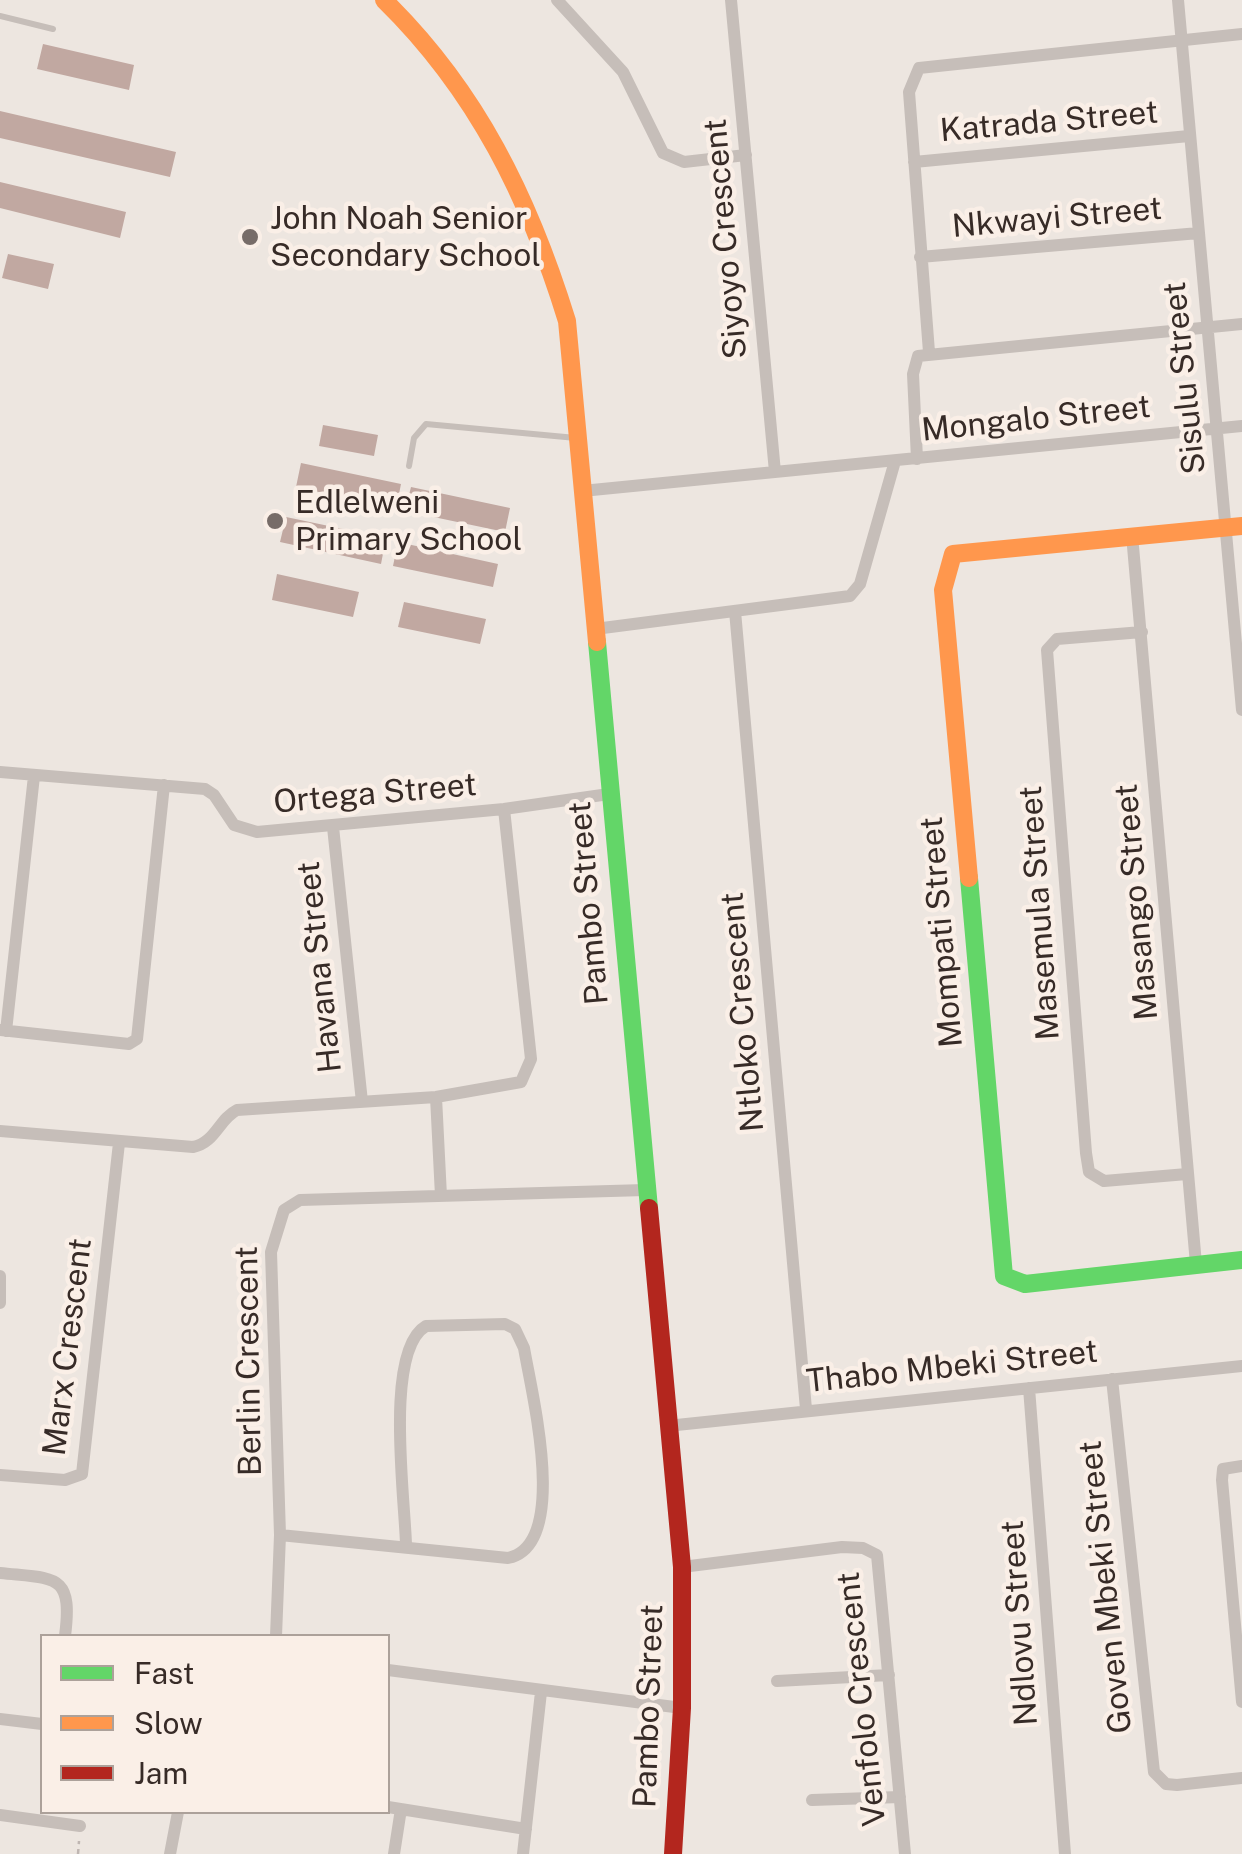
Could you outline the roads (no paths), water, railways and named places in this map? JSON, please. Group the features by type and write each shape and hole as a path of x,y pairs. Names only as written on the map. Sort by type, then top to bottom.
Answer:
{"street":[{"path":"557,0 623,72 663,153 684,162 746,155"},
{"name":"Siyoyo Crescent","path":"731,0 775,472"},
{"name":"Sisulu Street","path":"1178,0 1198,234 1234,527 1242,710"},
{"name":"Pambo Street","path":"389,1 469,96 504,152 527,202 567,322 682,1567 682,1708 673,1854"},
{"path":"929,352 909,92 910,80 919,68 1242,34"},
{"name":"Katrada Street","path":"914,162 1189,136"},
{"name":"Nkwayi Street","path":"920,257 1198,234"},
{"path":"917,458 914,362 929,352 1242,324"},
{"name":"Mongalo Street","path":"895,460 1242,426"},
{"path":"582,491 895,460 855,592 846,598 595,630"},
{"path":"1132,536 1234,527"},
{"name":"Mompati Street","path":"1132,536 954,554 945,572 1000,1259 1004,1276 1012,1283 1196,1264"},
{"name":"Masango Street","path":"1132,536 1196,1264"},
{"name":"Ntloko Crescent","path":"735,611 806,1409"},
{"name":"Masemula Street","path":"1142,632 1057,639 1047,650 1086,1153 1089,1172 1104,1181 1187,1174"},
{"name":"Ortega Street","path":"0,772 204,789 240,828 257,832 504,810 609,794"},
{"path":"34,776 3,1030 129,1044 137,1039 164,784"},
{"path":"0,1131 119,1144 199,1146 237,1110 436,1097 512,1085 530,1070 504,810"},
{"name":"Havana Street","path":"333,827 362,1102"},
{"path":"436,1097 442,1196"},
{"name":"Marx Crescent","path":"0,1476 65,1480 82,1474 119,1144"},
{"name":"Berlin Crescent","path":"276,1634 280,1534 270,1252 278,1218 300,1200 645,1190"},
{"path":"1196,1264 1242,1260"},
{"path":"0,1276 0,1304"},
{"path":"280,1534 508,1558 524,1554 536,1539 543,1502 538,1438 524,1348 515,1329 505,1324 426,1326 410,1340 401,1374 406,1545"},
{"name":"Thabo Mbeki Street","path":"667,1426 1242,1366"},
{"name":"Goven Mbeki Street","path":"1112,1379 1154,1772 1166,1784 1242,1778"},
{"name":"Ndlovu Street","path":"1029,1388 1066,1854"},
{"path":"1242,1466 1224,1470 1222,1480 1242,1702"},
{"name":"Venfolo Crescent","path":"682,1567 842,1547 863,1548 877,1555 905,1854"},
{"path":"0,1573 55,1579 63,1586 68,1606 64,1634"},
{"path":"390,1670 682,1708"},
{"path":"777,1681 890,1675"},
{"path":"522,1854 540,1692"},
{"path":"0,1719 40,1724"},
{"path":"812,1800 900,1797"},
{"path":"394,1854 394,1808 526,1829"},
{"path":"170,1854 178,1814"},
{"path":"0,1815 80,1826"}],"lane":[{"path":"0,16 53,29"},
{"path":"409,466 414,438 426,424 577,438"}],"place":[{"name":"John Noah Senior Secondary School","path":"250,237"},
{"name":"Edlelweni Primary School","path":"275,521"}]}
